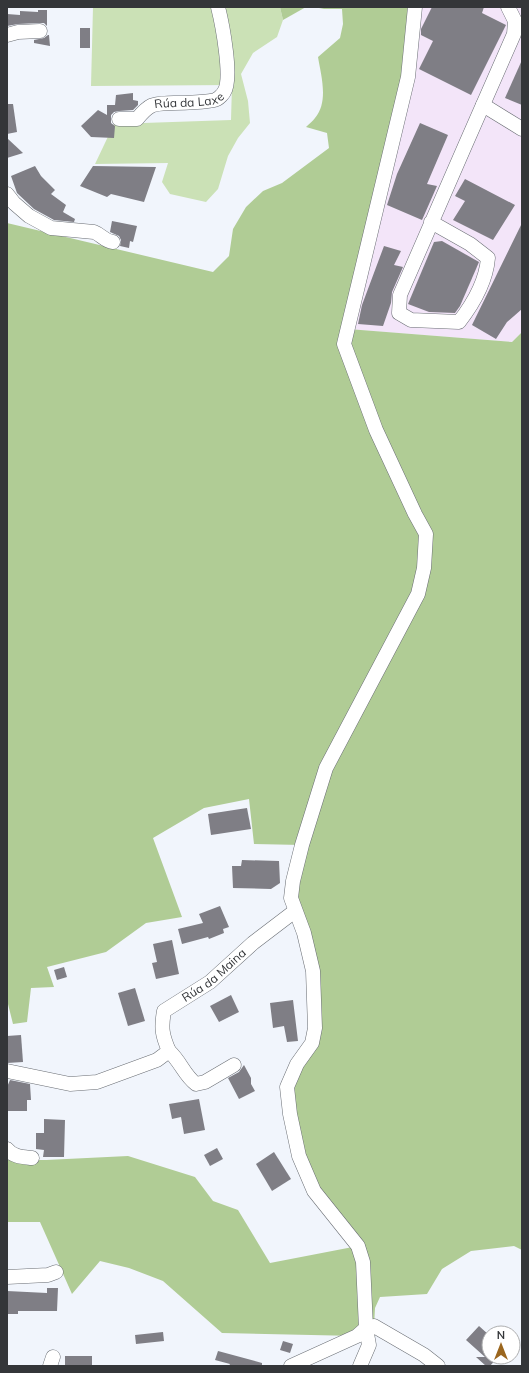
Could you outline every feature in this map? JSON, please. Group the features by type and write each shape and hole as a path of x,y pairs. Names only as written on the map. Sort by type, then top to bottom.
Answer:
{"street":[{"name":"Rúa da Laxe","path":"119,119 137,119 148,108 155,104 216,100 225,92 228,78 223,27 218,7"},
{"path":"360,1366 369,1346 366,1328 363,1262 358,1246 314,1191 299,1156 290,1114 287,1087 297,1064 312,1043 315,1028 313,971 304,934 291,898 293,881 302,845 326,768 418,594 424,568 426,534 415,514 376,430 344,344 408,77 415,7"},
{"path":"431,222 470,244 488,258 487,270 471,307 459,322 411,320 398,313 400,294 431,222 514,34 515,21 508,7"},
{"path":"7,35 18,32 40,31"},
{"path":"483,105 522,129"},
{"path":"7,194 14,203 29,216 51,228 94,232 100,234 103,239 113,242"},
{"name":"Rúa da Maina","path":"234,1065 205,1082 196,1084 187,1075 177,1057 169,1051 162,1037 164,1011 210,982 253,943 295,912"},
{"path":"8,1073 70,1084 97,1082 157,1060 169,1051"},
{"path":"7,1149 10,1153 17,1156 32,1158"},
{"path":"7,1277 48,1275 56,1272"},
{"path":"291,1366 356,1336 366,1328 374,1326 424,1355 438,1366"}],"shaded area":[{"path":"418,7 522,7 522,332 512,342 347,329"}],"green space":[{"path":"93,7 280,7 283,20 277,37 253,53 241,74 248,101 250,123 238,138 228,156 218,189 206,202 170,194 162,182 168,163 95,164 114,124 231,120 232,85 91,86"},
{"path":"280,7 306,7 283,20"},
{"path":"314,7 415,7 408,77 348,329 512,342 522,332 522,1250 514,1246 471,1251 442,1269 427,1294 380,1297 375,1308 374,1326 357,1336 222,1333 163,1281 129,1268 100,1261 72,1294 40,1222 7,1222 7,1160 46,1160 128,1156 195,1177 213,1201 238,1210 270,1263 358,1246 314,1191 287,1087 312,1043 313,971 291,898 302,845 254,844 249,799 204,808 153,838 182,917 146,923 106,952 47,967 54,987 31,988 27,1022 13,1024 7,1000 7,223 213,272 229,256 233,229 246,207 263,191 282,183 329,148 327,133 306,127 315,118 322,104 323,88 318,57 340,38 343,24 342,9 324,9"}],"building":[{"path":"432,7 484,7 482,13 506,25 471,95 419,69 433,41 421,35 421,29"},
{"path":"38,10 47,10 47,26 44,23 40,23 7,26 7,14 20,15 20,11 38,12"},
{"path":"80,28 90,28 90,48 80,48"},
{"path":"48,35 50,46 34,43 34,40 44,38"},
{"path":"522,60 522,105 505,98"},
{"path":"133,93 133,100 138,101 138,105 133,110 114,112 111,115 111,123 115,126 114,138 91,137 81,126 98,110 107,115 107,105 115,105 116,95"},
{"path":"7,104 13,104 17,132 7,134"},
{"path":"420,123 448,135 427,184 437,186 422,220 387,205 397,174"},
{"path":"7,138 23,153 7,158"},
{"path":"35,166 41,176 55,190 51,194 66,205 63,212 75,219 74,222 54,220 34,209 17,193 11,176"},
{"path":"93,166 156,167 144,202 111,194 107,197 80,186"},
{"path":"465,179 515,205 493,240 453,220 465,201 455,196"},
{"path":"112,221 137,226 133,242 130,241 129,248 120,246 121,240 119,236 110,232"},
{"path":"522,223 522,309 507,322 496,339 472,325"},
{"path":"442,241 479,262 460,306 455,313 429,312 408,304 434,242"},
{"path":"384,246 401,251 394,265 403,267 392,292 391,303 383,326 358,324 362,305"},
{"path":"247,808 251,829 211,835 208,814"},
{"path":"242,860 279,861 280,883 271,889 233,888 232,866 241,866"},
{"path":"220,906 229,927 223,929 224,933 209,939 208,937 182,944 178,929 203,923 199,914"},
{"path":"172,940 179,974 156,979 152,963 157,962 153,944"},
{"path":"64,967 67,977 57,980 54,970"},
{"path":"135,988 145,1021 128,1026 118,993"},
{"path":"231,995 239,1012 219,1022 210,1006"},
{"path":"293,1000 298,1041 287,1042 284,1026 273,1028 270,1003"},
{"path":"21,1035 23,1062 7,1063 7,1036"},
{"path":"244,1065 251,1078 251,1084 255,1091 239,1099 228,1078 239,1072"},
{"path":"10,1080 30,1084 31,1100 27,1100 27,1111 7,1111 7,1087"},
{"path":"199,1099 205,1130 184,1134 181,1117 172,1119 169,1104"},
{"path":"44,1119 65,1120 64,1157 43,1157 44,1150 36,1149 36,1133 44,1133"},
{"path":"217,1148 223,1159 210,1166 204,1155"},
{"path":"274,1152 291,1179 272,1191 256,1164"},
{"path":"47,1288 58,1288 57,1311 18,1311 18,1314 7,1314 7,1291 47,1293"},
{"path":"479,1326 481,1328 481,1353 466,1340"},
{"path":"163,1332 164,1341 136,1344 135,1335"},
{"path":"283,1341 293,1344 290,1353 280,1350"},
{"path":"218,1351 262,1363 262,1366 229,1366 230,1364 215,1360"},
{"path":"65,1356 92,1356 92,1366 65,1366"},
{"path":"476,1357 481,1357 481,1362"}]}
